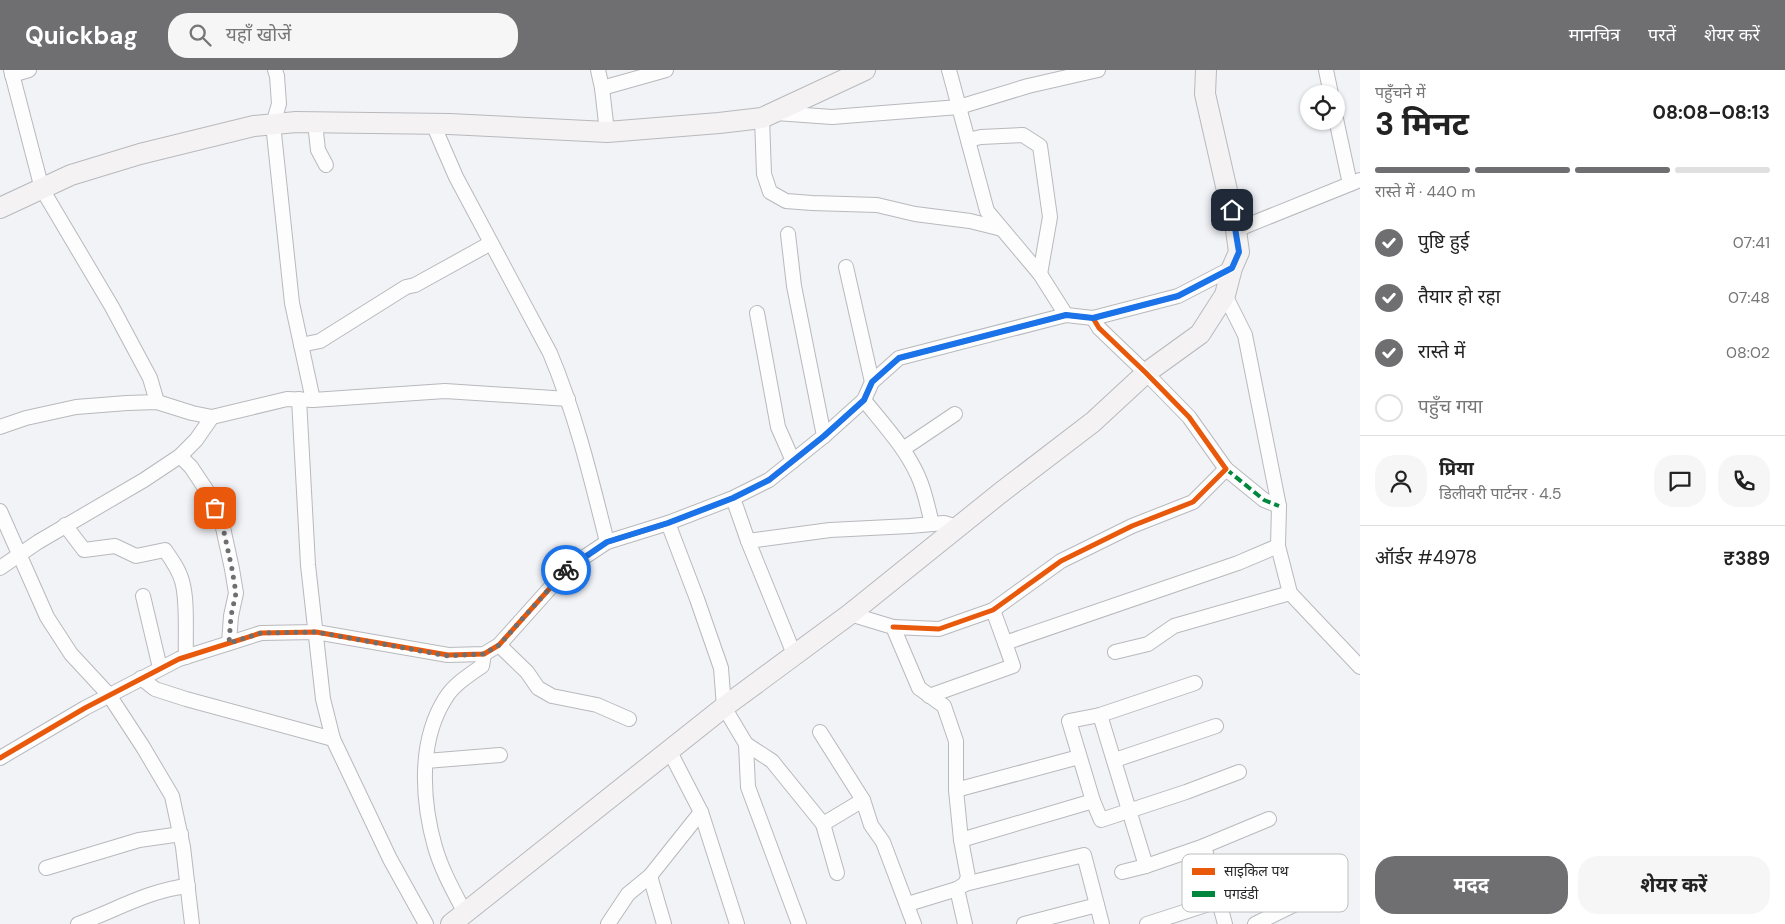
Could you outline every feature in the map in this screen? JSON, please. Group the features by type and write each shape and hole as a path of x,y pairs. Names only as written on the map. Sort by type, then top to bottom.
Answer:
{"main road":[{"path":"0,208 71,175 140,154 254,126 315,122 433,124 607,132 769,115 865,70"},
{"path":"458,919 724,707 850,614 957,527 1093,422 1146,373 1200,334 1225,295 1232,268 1239,252 1236,230 1205,94 1206,70"}],"street":[{"path":"29,70 12,72 42,188 112,307 150,378 157,402"},
{"path":"274,70 277,76 280,104 273,124 292,303 313,400"},
{"path":"598,70 607,132"},
{"path":"602,88 666,70"},
{"path":"949,70 987,211 1040,274 1066,315"},
{"path":"1002,229 970,221 915,214 877,205 786,201 770,192 764,174 769,115 832,118 959,107 1028,86 1098,70"},
{"path":"1326,70 1329,85"},
{"path":"315,122 318,150 326,165"},
{"path":"433,124 456,177 550,354 581,438 607,542"},
{"path":"1236,230 1355,182 1339,130"},
{"path":"968,140 981,136 1023,134 1040,146 1050,217 1040,274"},
{"path":"788,234 794,286 824,436"},
{"path":"301,345 320,341 406,287 415,285 491,243"},
{"path":"846,267 872,382"},
{"path":"0,758 160,668 186,656 261,633 316,632 448,656 484,654 499,645 568,568 607,542 668,523 733,498 769,480 824,436 864,400 872,382 899,358 1066,315 1093,318 1178,296 1232,268"},
{"path":"1225,295 1245,335 1279,506 1278,546 1290,593 1360,667"},
{"path":"757,313 778,427 793,461"},
{"path":"1093,318 1099,328 1189,417 1226,469 1264,500 1279,506"},
{"path":"0,427 26,418 76,408 127,402 157,402 212,417 287,399 313,400 445,391 568,399"},
{"path":"299,399 308,565 323,699 333,739 390,859 426,924"},
{"path":"864,400 903,449 918,476 932,524"},
{"path":"903,449 955,414"},
{"path":"0,568 65,525 144,480 180,456 196,440 212,417"},
{"path":"180,456 191,467 209,494 222,523 236,593 231,616 229,643"},
{"path":"850,614 893,627 938,629 994,610 1061,560 1132,526 1193,502 1226,469"},
{"path":"733,498 748,541 794,654"},
{"path":"0,511 47,617 71,654 109,695 172,796 180,834 192,924"},
{"path":"668,523 721,668 724,707 746,744 772,761 823,824 837,873"},
{"path":"748,541 830,530 944,523 957,527"},
{"path":"65,525 84,550 115,546 136,556 165,550 183,582 186,656"},
{"path":"1005,643 1238,563 1278,546"},
{"path":"1115,652 1148,644 1174,626 1290,593"},
{"path":"143,596 160,668"},
{"path":"929,696 1013,666 994,610"},
{"path":"893,627 919,688 944,706 956,741 956,790 961,840 968,877 961,886 965,924"},
{"path":"499,645 527,672 538,688 552,696 597,705 629,719"},
{"path":"458,919 448,880 435,848 427,809 426,761 430,729 445,698 466,676 482,666 484,654"},
{"path":"141,678 155,688 186,700 333,739"},
{"path":"1195,683 1100,715 1069,721 1092,801 1101,820 1239,772"},
{"path":"1100,715 1146,866"},
{"path":"1115,760 1216,726"},
{"path":"820,732 863,800 872,825 883,842 914,924"},
{"path":"746,744 748,787 798,924"},
{"path":"669,750 701,812 737,924"},
{"path":"426,761 500,755"},
{"path":"956,790 1079,757"},
{"path":"823,824 863,800"},
{"path":"961,840 1092,801"},
{"path":"608,924 628,894 650,876 701,812"},
{"path":"1122,872 1146,866 1204,846 1269,819"},
{"path":"46,868 139,840 180,834"},
{"path":"1204,846 1206,854"},
{"path":"908,904 961,886 1084,855 1102,924"},
{"path":"650,876 664,924"},
{"path":"78,924 135,900 175,887 188,886"},
{"path":"1024,924 1097,906"},
{"path":"1146,924 1184,912"},
{"path":"1221,912 1225,924"},
{"path":"1254,924 1279,912"}],"marked path":[{"path":"1226,469 1264,500 1279,506"}],"cycle path":[{"path":"0,758 85,708 179,659 261,633 316,632 448,655 484,654 499,645 568,568 607,542 668,523 733,498 769,480 824,436 864,400 872,382 899,358 1066,315 1093,318 1178,296 1232,268"},
{"path":"893,627 939,629 993,610 1061,561 1132,526 1193,502 1226,469 1189,417 1099,328 1093,318"}],"way so far":[{"path":"215,508 222,523 236,593 231,616 229,643 261,633 316,632 448,656 484,654 499,645 566,570"}],"route":[{"path":"566,570 607,542 668,523 733,498 769,480 824,436 864,400 872,382 899,358 1066,315 1093,318 1178,296 1232,268 1239,252 1232,210"}]}
